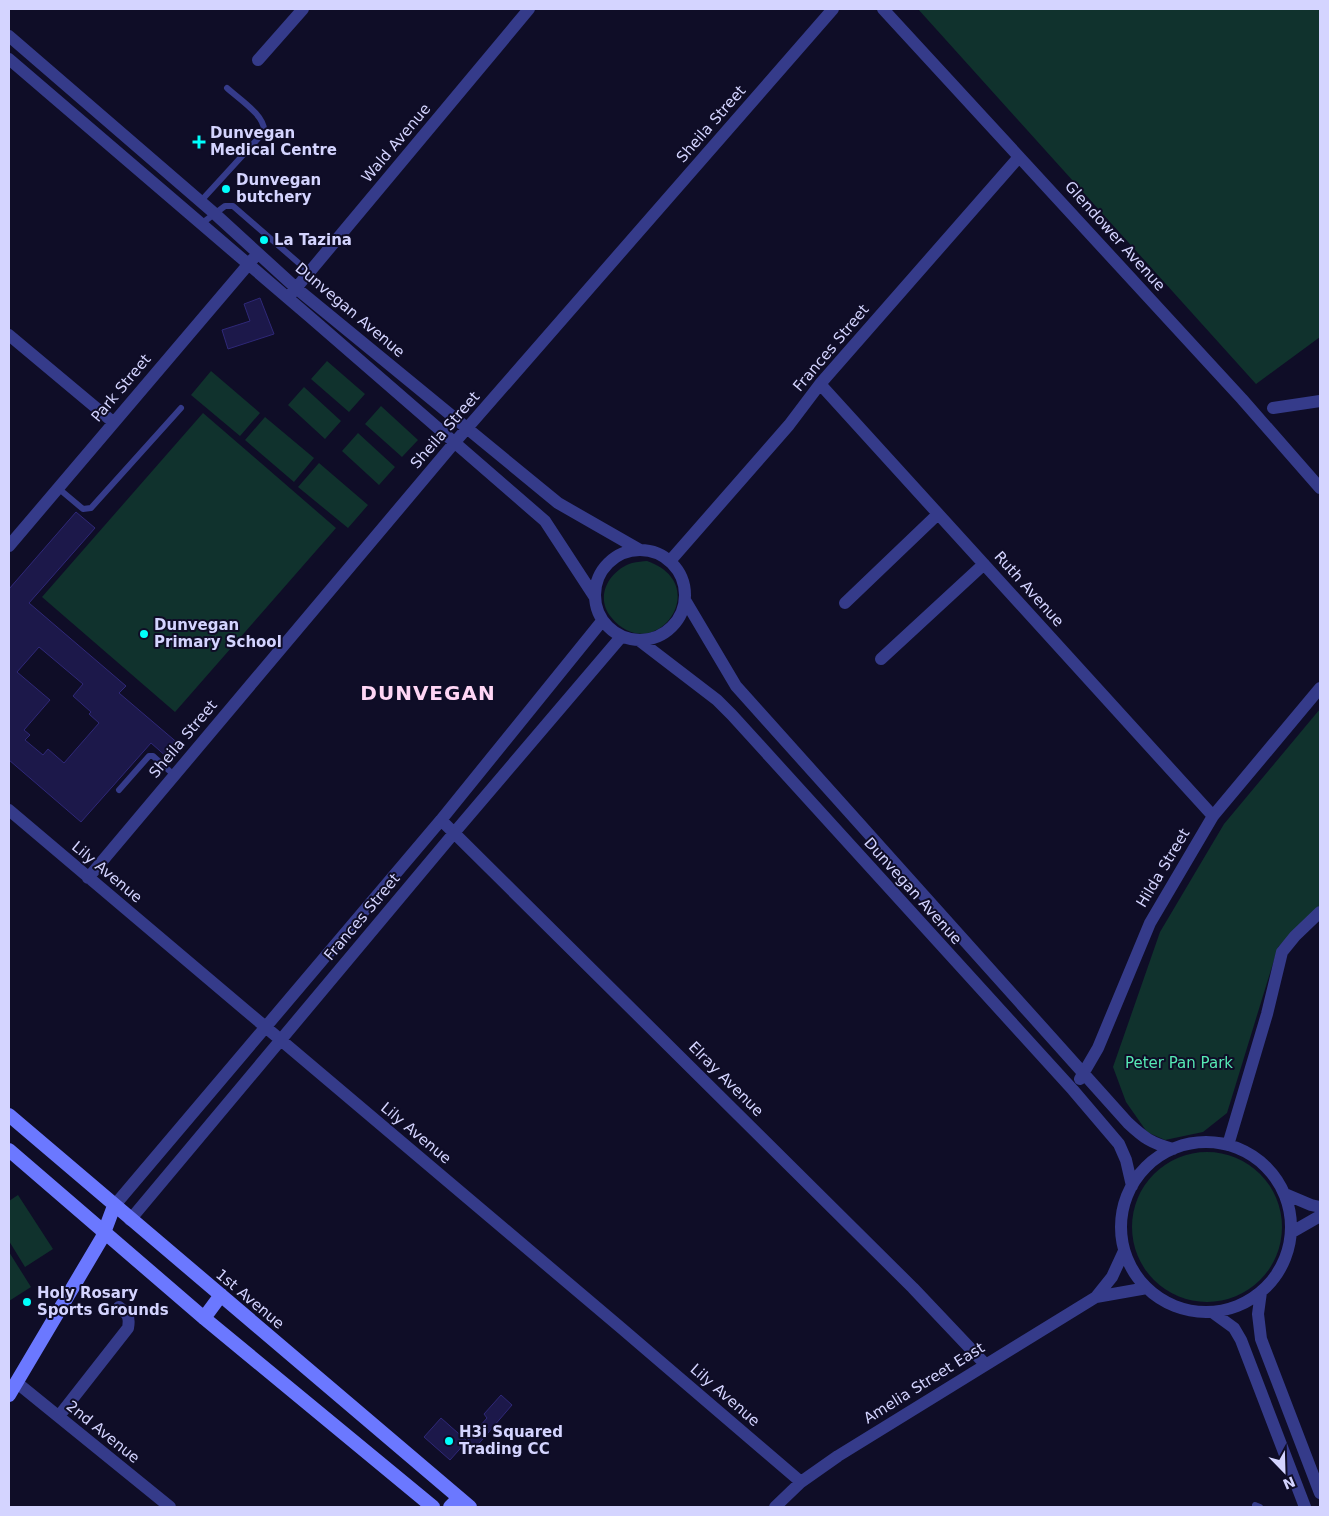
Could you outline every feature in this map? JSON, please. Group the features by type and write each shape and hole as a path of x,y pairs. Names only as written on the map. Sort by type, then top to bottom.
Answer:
{"main road":[{"name":"1st Avenue","path":"9,1115 221,1296 454,1503 470,1507"},
{"path":"9,1150 204,1318 433,1507"},
{"path":"9,1395 105,1233 114,1206"},
{"path":"105,1233 130,1220"},
{"path":"204,1318 221,1296"}],"street":[{"path":"258,60 303,9"},
{"name":"Wald Avenue","path":"288,298 530,9"},
{"name":"Sheila Street","path":"88,878 455,442 833,9"},
{"name":"Glendower Avenue","path":"883,9 1222,377 1320,488"},
{"name":"Dunvegan Avenue","path":"9,36 214,213 296,288 558,503 640,550"},
{"name":"Dunvegan Avenue","path":"9,59 545,521 594,596"},
{"path":"78,118 90,106"},
{"name":"Frances Street","path":"670,561 789,424 820,384 1019,157"},
{"name":"Park Street","path":"9,546 259,253"},
{"path":"9,335 113,422"},
{"name":"Ruth Avenue","path":"820,384 1214,816"},
{"path":"1273,408 1320,401"},
{"path":"545,521 558,503"},
{"path":"845,603 938,514"},
{"path":"640,550 656,553 670,561 679,572 684,586 685,600 682,613 675,624 665,633 653,638 640,640 621,637 611,630 602,621 596,609 594,596 596,582 603,569 613,559 626,552 640,550"},
{"path":"882,659 984,564"},
{"name":"Dunvegan Avenue","path":"685,600 736,686 951,924 1083,1074 1145,1139 1157,1145 1173,1149"},
{"name":"Frances Street","path":"114,1206 161,1148 267,1027 442,820 602,621"},
{"name":"Frances Street","path":"130,1220 621,637"},
{"name":"Dunvegan Avenue","path":"640,640 717,700 1073,1090 1119,1144 1126,1160 1132,1186"},
{"path":"717,700 736,686"},
{"name":"Hilda Street","path":"1073,1090 1098,1048 1150,923 1214,816 1320,688"},
{"path":"788,778 805,763"},
{"name":"Lily Avenue","path":"9,810 801,1482"},
{"name":"Elray Avenue","path":"442,820 913,1288 985,1364"},
{"path":"865,862 882,848"},
{"path":"1228,1144 1267,1014 1282,952 1295,936 1320,912"},
{"path":"934,938 951,924"},
{"path":"1199,1142 1228,1144 1250,1153 1269,1169 1285,1194 1291,1213 1292,1232 1283,1264 1271,1283 1261,1292 1233,1308 1212,1312 1192,1311 1168,1303 1147,1288 1131,1268 1124,1251 1121,1224 1125,1202 1132,1186 1151,1162 1173,1149 1199,1142"},
{"path":"1285,1194 1320,1207"},
{"path":"1292,1232 1320,1216"},
{"name":"Amelia Street East","path":"775,1507 801,1482 838,1456 1096,1296 1112,1277 1124,1251"},
{"name":"Amelia Street East","path":"1096,1296 1147,1288"},
{"path":"1261,1292 1258,1314 1259,1332 1320,1493"},
{"path":"59,1416 128,1328 130,1320 128,1313 119,1307"},
{"path":"1212,1312 1234,1328 1241,1340 1305,1507"},
{"name":"2nd Avenue","path":"16,1382 170,1507"},
{"path":"1279,1443 1297,1436"}],"lane":[{"path":"200,202 264,132 265,126 262,119 228,88"},
{"path":"202,224 225,206 233,206 310,272"},
{"path":"58,488 84,509 91,508 181,408"},
{"path":"119,790 149,756 153,756 174,775"}],"green space":[{"path":"918,9 1320,9 1320,337 1256,384"},
{"path":"327,361 365,394 349,412 311,379"},
{"path":"211,371 260,413 240,436 191,395"},
{"path":"304,387 341,421 325,439 288,405"},
{"path":"381,406 418,440 402,457 365,424"},
{"path":"203,413 336,528 175,712 42,597"},
{"path":"265,417 314,458 294,482 245,440"},
{"path":"358,433 395,467 379,485 342,451"},
{"path":"319,463 368,505 348,528 298,487"},
{"path":"647,561 667,572 676,587 677,603 671,618 659,628 644,634 627,631 611,617 606,609 604,593 611,578 617,571 632,563"},
{"name":"Peter Pan Park","path":"1320,709 1320,905 1278,947 1227,1113 1203,1132 1165,1140 1147,1132 1126,1102 1113,1067 1160,932 1224,824"},
{"path":"1207,1152 1236,1158 1260,1174 1276,1198 1282,1227 1276,1256 1260,1280 1236,1296 1207,1302 1178,1296 1154,1280 1138,1256 1132,1227 1138,1198 1154,1174 1178,1158"},
{"path":"18,1195 53,1249 25,1267 9,1241 9,1201"},
{"path":"9,1252 31,1287 9,1301"}],"building":[{"path":"260,298 274,334 228,349 222,330 250,321 244,304"},
{"path":"76,512 95,528 29,603 126,686 119,693 180,745 168,758 151,743 81,822 9,760 9,589","holes":["39,647 83,684 73,696 91,712 89,714 99,723 64,763 48,749 43,755 25,740 30,735 24,730 50,700 17,672"]},
{"path":"501,1395 512,1405 475,1448 467,1441 487,1418 484,1414"},
{"path":"441,1418 467,1441 450,1460 424,1437"}],"place":[{"name":"Dunvegan Medical Centre","path":"199,142"},
{"name":"Dunvegan butchery","path":"226,189"},
{"name":"La Tazina","path":"264,240"},
{"name":"Dunvegan Primary School","path":"144,634"},
{"name":"Holy Rosary Sports Grounds","path":"27,1302"},
{"name":"H3i Squared Trading CC","path":"449,1441"}],"district":[{"name":"DUNVEGAN","path":"428,693"}]}
